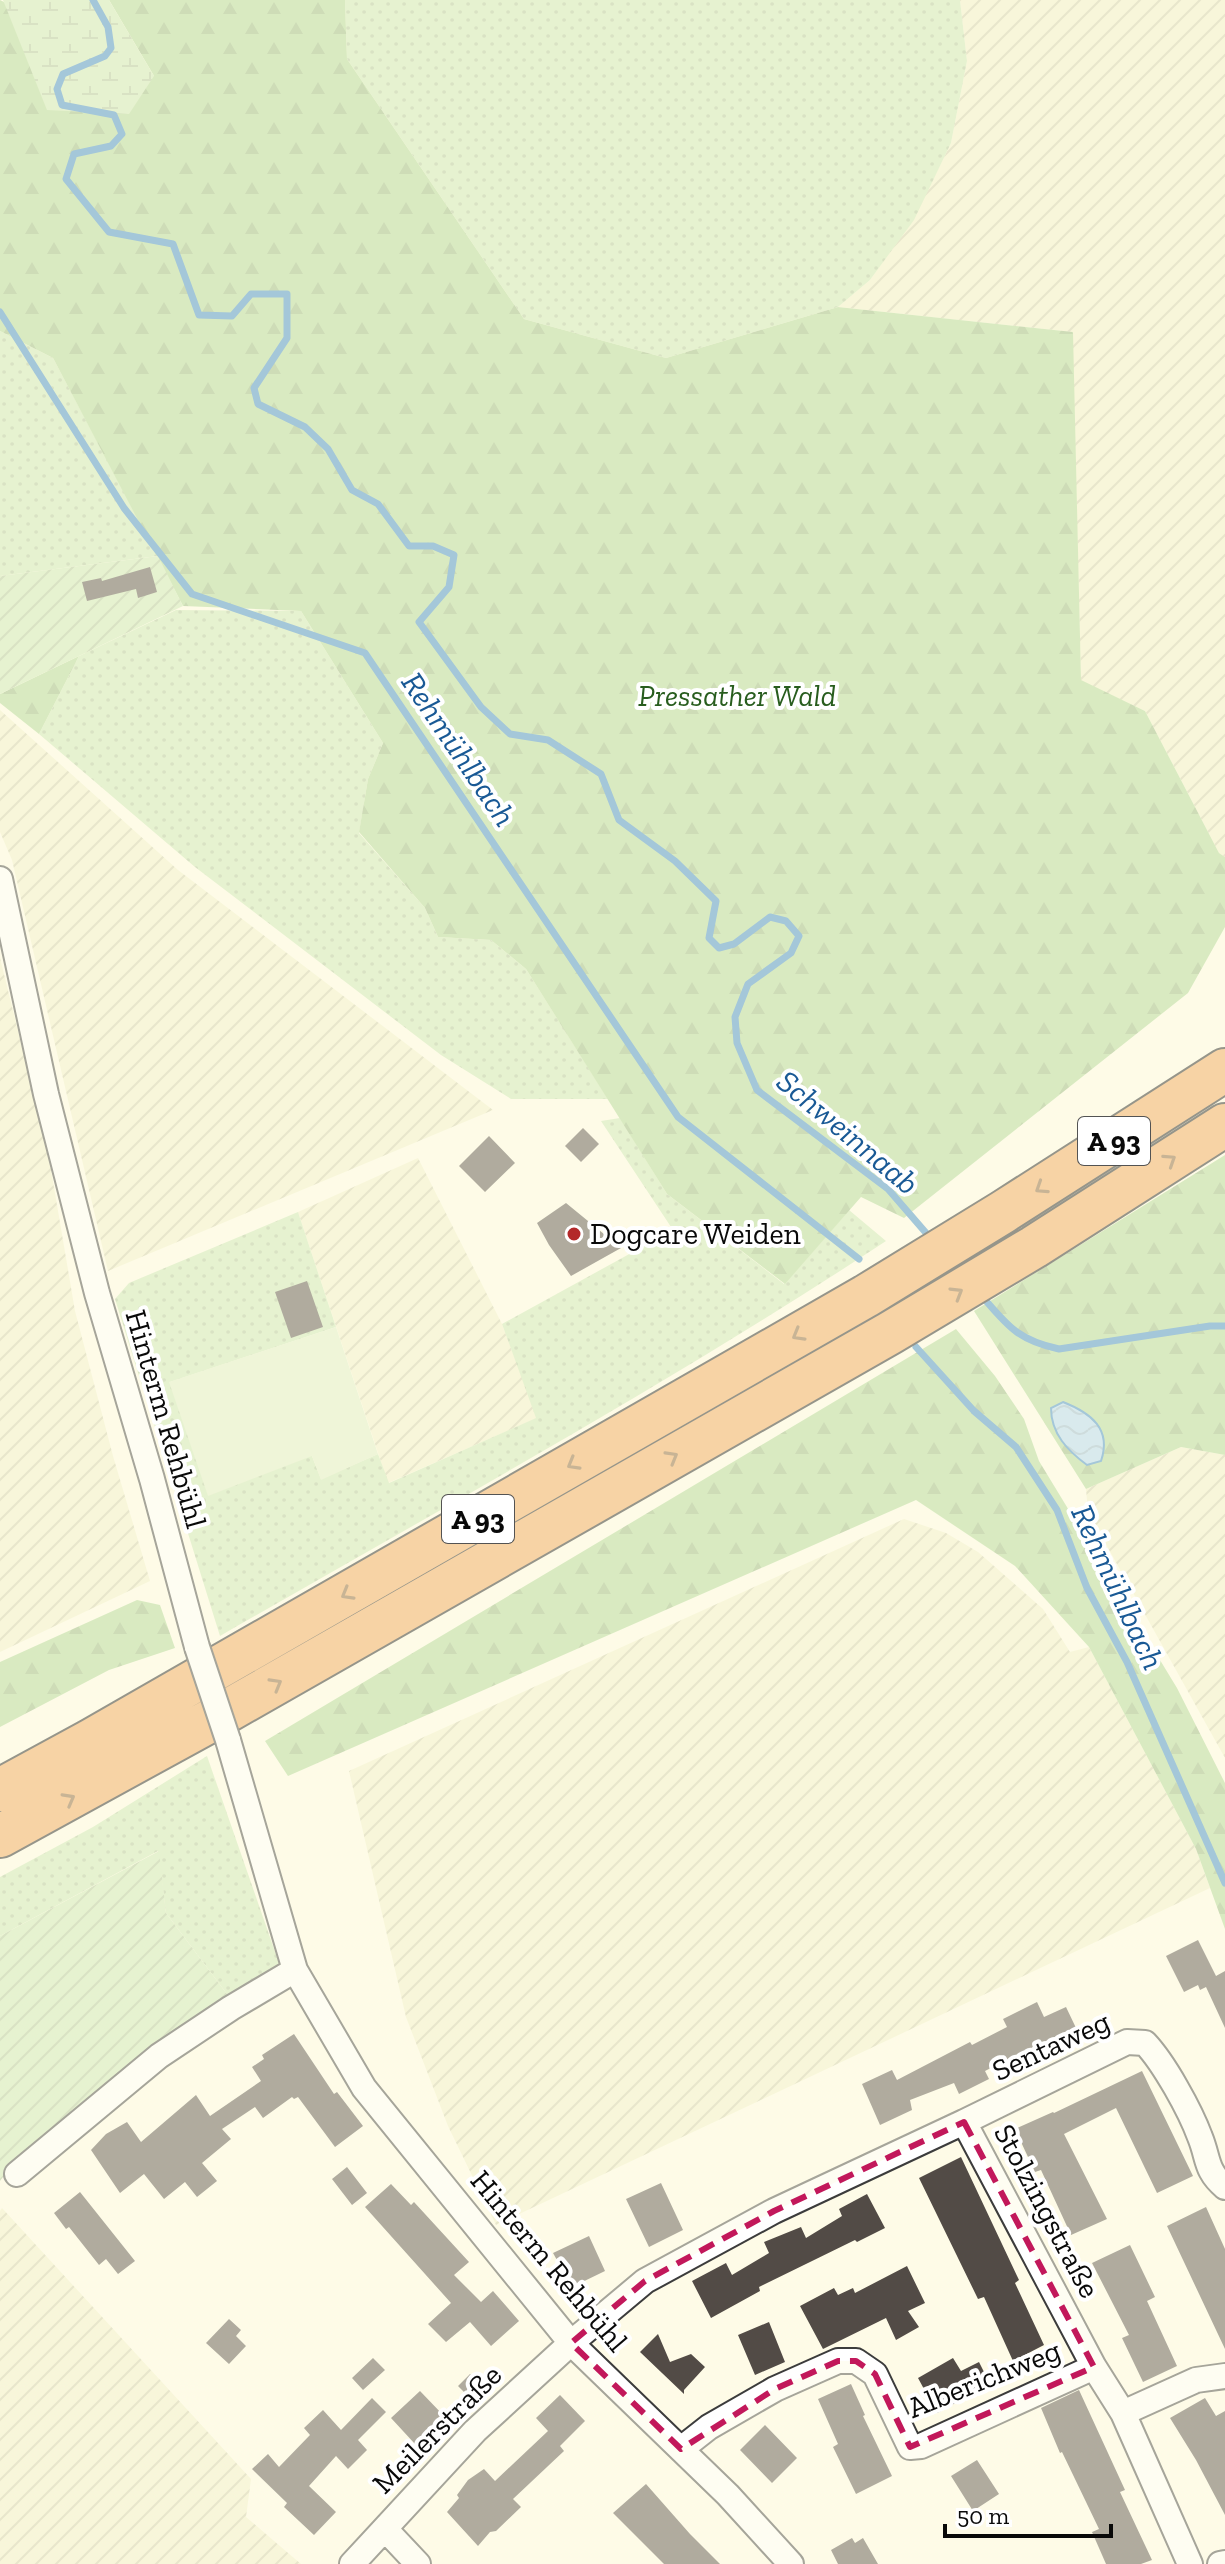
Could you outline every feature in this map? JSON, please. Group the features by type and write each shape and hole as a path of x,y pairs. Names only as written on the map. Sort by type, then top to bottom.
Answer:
{"highway":[{"name":"A 93","path":"0,1790 866,1296 1225,1070"},
{"name":"A 93","path":"0,1836 208,1722 890,1333 1034,1247 1225,1125"}],"street":[{"name":"Hinterm Rehbühl","path":"0,879 46,1094 97,1293 197,1647 228,1740 295,1970 364,2088 571,2343 760,2528 791,2564"},
{"path":"17,2174 159,2056 295,1970"},
{"name":"Sentaweg","path":"964,2122 1127,2042 1145,2043 1160,2059 1201,2138 1205,2160 1213,2177 1225,2187"},
{"name":"Stolzingstraße","path":"571,2343 645,2281 774,2211 964,2122 1094,2367 1123,2413 1190,2564"},
{"name":"Meilerstraße","path":"352,2564 475,2431 571,2343"},
{"name":"Alberichweg","path":"681,2449 709,2427 775,2389 838,2361 856,2361 875,2374 910,2447 921,2446 1094,2367"},
{"path":"1123,2413 1196,2380 1225,2376"},
{"path":"385,2529 418,2564"}],"highlighted area":[{"path":"964,2122 1094,2367 910,2447 875,2374 856,2361 838,2361 775,2389 681,2449 571,2343 645,2281 774,2211"}],"shaded area":[{"path":"960,0 1225,0 1225,857 1219,853 1145,711 1081,681 1072,332 838,307 870,280 913,220 951,143 967,61"},
{"path":"0,710 178,870 493,1110 108,1271 12,860 0,832"},
{"path":"0,958 48,1152 75,1311 150,1581 0,1652"},
{"path":"418,1158 502,1324 537,1418 388,1483 298,1212"},
{"path":"1181,1447 1225,1455 1225,1758 1088,1512 1086,1489"},
{"path":"904,1519 946,1533 978,1552 1043,1609 1070,1652 1089,1647 1196,1849 1210,1888 496,2225 448,2126 406,2017 349,1771"},
{"path":"2,2208 251,2479 246,2517 301,2564 0,2564"}],"green space":[{"name":"Pressather Wald","path":"0,0 154,76 109,0 345,0 347,59 524,319 666,358 838,307 1073,332 1081,680 1145,711 1219,853 1225,857 1225,927 1188,993 904,1218 861,1197 785,1284 667,1194 526,969 491,940 438,937 425,908 359,832 368,779 383,743 301,611 183,606 53,358 0,331"},
{"path":"3,0 109,0 154,76 129,114 47,110"},
{"path":"345,0 960,0 967,61 951,143 914,220 870,280 838,307 666,358 524,319 347,59"},
{"path":"0,331 53,358 158,556 0,576"},
{"path":"158,556 183,606 0,694 0,576"},
{"path":"176,610 301,611 383,743 368,779 359,833 425,908 438,937 491,940 526,969 608,1099 511,1099 441,1055 195,867 39,734 79,656"},
{"path":"79,656 39,734 0,703 0,694"},
{"path":"620,1118 667,1194 784,1284 849,1210 886,1241 640,1394 220,1636 115,1299 129,1283 298,1212 336,1327 170,1382 312,1456 321,1479 378,1454 389,1483 536,1418 502,1324 673,1230 601,1121"},
{"path":"1225,1155 1225,1455 1181,1447 1086,1489 974,1311"},
{"path":"336,1327 378,1454 321,1480 312,1456 208,1496 169,1382"},
{"path":"956,1329 995,1376 1024,1419 1039,1461 1177,1688 1225,1783 1225,1929 1196,1849 1089,1647 1015,1566 916,1500 288,1776 265,1741"},
{"path":"137,1600 160,1605 175,1648 109,1670 0,1727 0,1662"},
{"path":"207,1756 281,1969 230,1998 166,1913 158,1851 0,1936 0,1877 93,1827"},
{"path":"159,1851 166,1913 230,1998 13,2164 0,2181 0,1936"}],"water":[{"path":"1063,1402 1082,1411 1097,1424 1104,1440 1101,1461 1087,1465 1073,1454 1057,1434 1051,1408"}],"building":[{"path":"150,567 157,592 138,598 136,589 87,601 82,582 101,578 102,581"},
{"path":"583,1128 599,1144 581,1162 565,1146"},
{"path":"489,1136 515,1163 485,1192 459,1166"},
{"name":"Dogcare Weiden","path":"566,1203 621,1248 571,1276 537,1223"},
{"path":"307,1281 323,1327 291,1338 275,1292"},
{"path":"1198,1940 1216,1976 1225,1971 1225,2028 1206,1987 1200,1990 1198,1985 1184,1992 1166,1956"},
{"path":"1037,2002 1044,2017 1066,2007 1077,2030 1056,2040 1058,2045 1024,2061 1020,2053 985,2071 989,2079 959,2094 954,2083 910,2100 912,2110 880,2125 862,2084 892,2070 897,2080 970,2042 972,2045 1007,2027 1003,2019"},
{"path":"294,2034 334,2094 337,2092 363,2126 335,2147 298,2097 292,2097 263,2118 255,2107 222,2129 231,2139 202,2163 217,2181 197,2197 185,2182 164,2199 144,2174 120,2193 91,2150 106,2134 127,2122 141,2142 196,2095 210,2116 261,2081 252,2067 264,2059 262,2055"},
{"path":"1142,2071 1193,2176 1157,2193 1116,2108 1064,2134 1107,2219 1071,2235 1041,2170 1035,2172 1015,2129"},
{"path":"961,2157 1019,2280 1015,2283 1044,2345 1013,2361 984,2297 978,2299 919,2178"},
{"path":"347,2167 367,2193 352,2205 332,2179"},
{"path":"661,2183 683,2230 649,2247 626,2199"},
{"path":"391,2184 411,2205 414,2202 469,2262 454,2275 481,2302 493,2291 519,2321 491,2346 470,2322 446,2342 428,2324 451,2303 365,2207"},
{"path":"80,2192 135,2261 118,2274 106,2259 99,2265 54,2213"},
{"path":"867,2194 885,2228 759,2287 760,2291 711,2318 692,2281 726,2263 732,2275 769,2253 764,2242 801,2227 806,2238 842,2216 839,2209"},
{"path":"1206,2207 1225,2249 1225,2349 1167,2226"},
{"path":"589,2236 605,2271 572,2287 553,2253"},
{"path":"1130,2245 1155,2297 1147,2301 1177,2366 1143,2382 1122,2338 1129,2335 1092,2263"},
{"path":"907,2266 925,2303 908,2311 919,2327 896,2340 886,2318 823,2349 800,2306 834,2288 838,2295 853,2288 855,2293"},
{"path":"229,2319 241,2330 236,2336 246,2346 229,2364 206,2343"},
{"path":"769,2322 785,2362 755,2375 738,2335"},
{"path":"658,2334 670,2362 691,2354 705,2367 684,2390 684,2394 640,2352"},
{"path":"373,2358 385,2370 363,2390 352,2378"},
{"path":"953,2358 961,2371 979,2362 990,2384 937,2413 918,2378"},
{"path":"470,2374 485,2389 473,2401 458,2386"},
{"path":"851,2384 892,2476 856,2494 833,2447 838,2444 818,2399"},
{"path":"1079,2390 1125,2490 1120,2492 1152,2560 1141,2564 1106,2564 1092,2532 1099,2529 1041,2408"},
{"path":"420,2391 445,2417 415,2444 391,2418"},
{"path":"560,2395 585,2421 560,2446 564,2451 513,2499 521,2507 478,2546 447,2512 468,2480 484,2469 495,2481 548,2431 536,2418"},
{"path":"372,2398 386,2412 358,2440 367,2450 348,2469 336,2456 309,2486 336,2512 314,2535 284,2507 287,2503 252,2469 268,2454 279,2467 310,2435 304,2428 323,2410 341,2430"},
{"path":"1205,2398 1216,2416 1225,2411 1225,2515 1170,2418"},
{"path":"765,2425 797,2458 772,2483 740,2450"},
{"path":"977,2460 999,2494 973,2511 951,2476"},
{"path":"646,2484 720,2564 664,2564 613,2513"},
{"path":"852,2538 855,2543 863,2538 878,2564 838,2564 831,2550"}],"waterway":[{"name":"Schweinnaab","path":"93,0 108,27 111,48 105,56 63,74 57,89 62,105 114,115 122,134 111,146 74,154 66,179 109,232 173,244 199,315 232,316 251,294 287,294 287,338 254,388 258,404 305,427 328,449 352,490 378,504 409,546 433,546 454,555 449,587 419,622 481,707 510,734 548,740 601,774 619,820 675,861 716,901 709,938 719,948 734,944 770,917 786,921 799,936 791,953 748,984 735,1017 737,1043 757,1090 888,1189 933,1241"},
{"name":"Rehmühlbach","path":"0,312 124,508 192,594 365,653 678,1117 859,1259"},
{"name":"Schweinnaab","path":"981,1295 1014,1330 1033,1341 1059,1349 1225,1326"},
{"name":"Rehmühlbach","path":"916,1347 974,1411 1016,1447 1057,1510 1087,1588 1127,1662 1225,1883"}],"place":[{"name":"Dogcare Weiden","path":"574,1234"}]}
